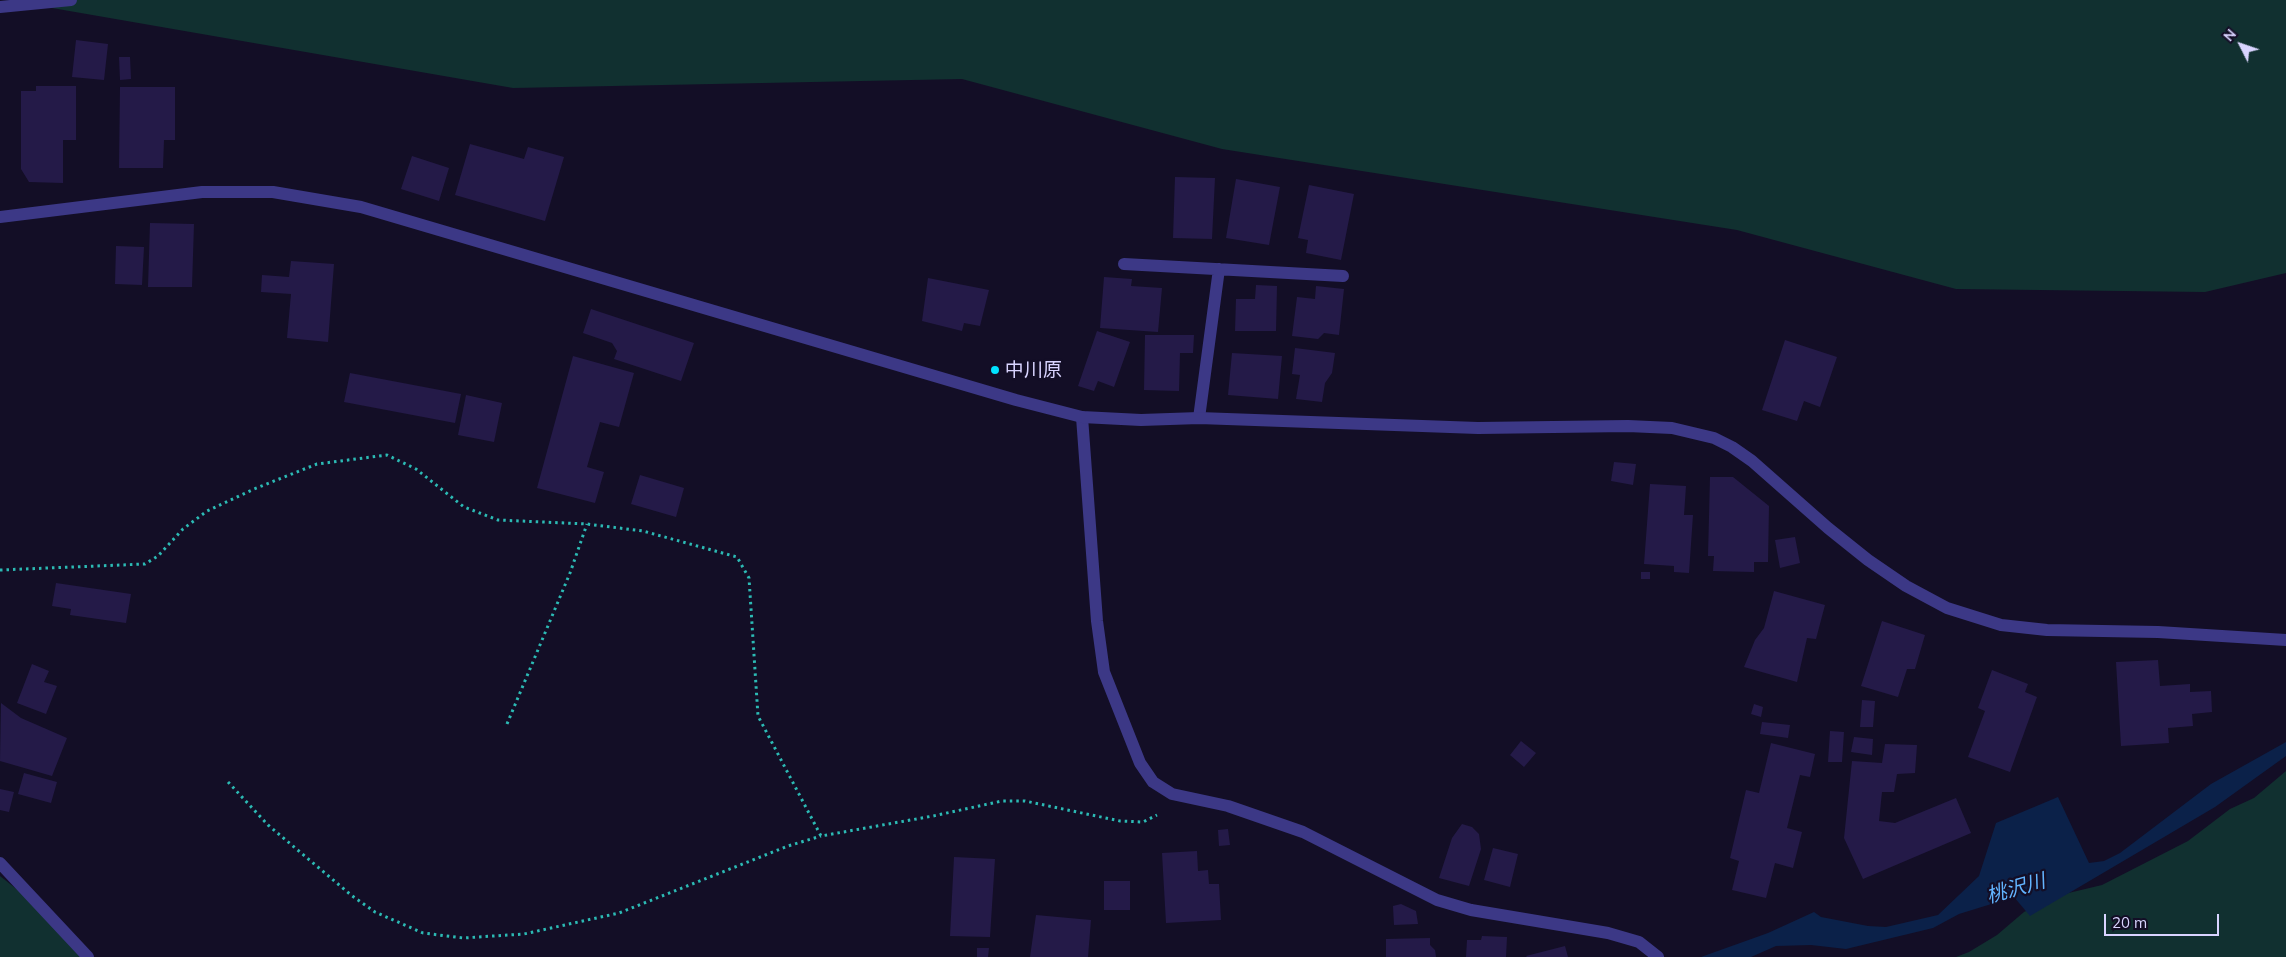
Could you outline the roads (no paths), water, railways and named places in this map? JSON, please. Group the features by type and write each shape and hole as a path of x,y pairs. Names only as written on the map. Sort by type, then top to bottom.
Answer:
{"street":[{"path":"0,7 71,0"},
{"path":"0,217 202,192 273,192 361,207 1016,400 1082,417 1141,420 1200,418 1478,428 1628,426 1672,428 1714,438 1732,447 1752,461 1828,528 1868,560 1906,586 1947,608 2001,625 2047,630 2158,632 2286,640"},
{"path":"1124,264 1343,276"},
{"path":"1200,418 1219,269"},
{"path":"1082,417 1097,620 1104,672 1116,708 1140,763 1153,782 1172,794 1228,806 1303,832 1401,884 1437,900 1471,910 1608,933 1639,942 1656,956"},
{"path":"0,863 88,957"}],"water":[{"name":"桃沢川","path":"2286,742 2286,756 2215,807 2030,916 2014,897 1959,914 1933,928 1846,949 1811,945 1776,946 1751,957 1701,957 1768,933 1814,912 1821,917 1868,926 1886,927 1938,915 1979,876 1996,823 2058,797 2089,863 2104,861 2120,853 2211,784"}],"place":[{"name":"中川原","path":"995,370"}]}
